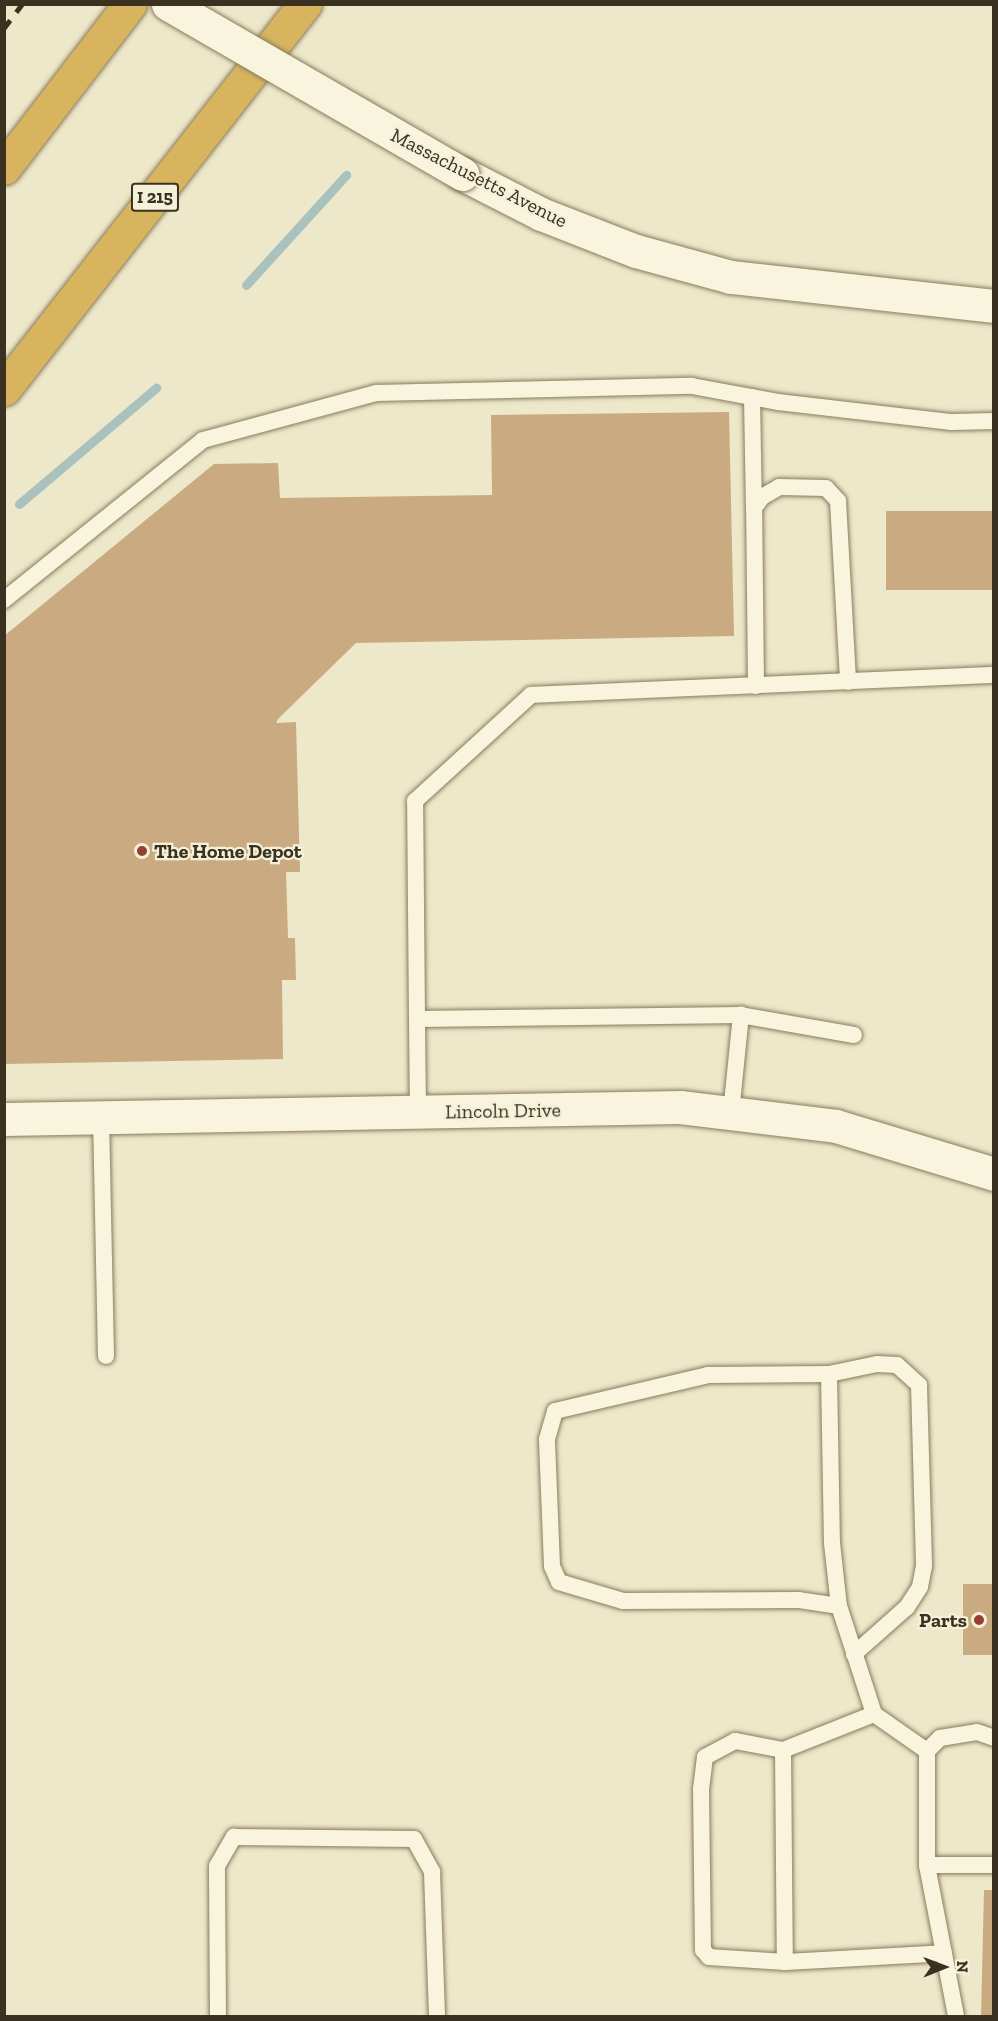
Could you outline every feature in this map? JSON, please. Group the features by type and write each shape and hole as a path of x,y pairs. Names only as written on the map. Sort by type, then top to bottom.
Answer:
{"highway":[{"path":"4,168 130,4"},
{"name":"I 215","path":"4,388 305,4"}],"street":[{"name":"Massachusetts Avenue","path":"168,4 463,174 583,231 731,277 993,306"},
{"name":"Lincoln Drive","path":"4,1119 680,1107 836,1126 993,1174"}],"lane":[{"path":"4,600 202,440 376,393 408,390 692,386 752,397 952,422 993,421"},
{"path":"752,397 756,686"},
{"path":"754,508 762,497 779,487 826,488 838,501 848,682"},
{"path":"418,1112 415,801 531,695 993,675"},
{"path":"417,1019 741,1015 854,1035"},
{"path":"730,1113 741,1015"},
{"path":"101,1118 106,1356"},
{"path":"839,1606 799,1600 623,1600 559,1582 552,1566 547,1439 555,1411 708,1375 829,1374 877,1364 897,1365 920,1385 924,1566 920,1587 907,1607 854,1654"},
{"path":"829,1374 832,1543 839,1606 874,1713 927,1750"},
{"path":"874,1713 783,1750 735,1741 705,1758 702,1847 703,1950 709,1957 785,1962 944,1953"},
{"path":"956,2016 927,1865 927,1750 940,1738 977,1732 993,1738"},
{"path":"783,1750 785,1962"},
{"path":"218,2016 218,1866 234,1837 414,1839 432,1872 437,2016"},
{"path":"927,1865 993,1865"}],"building":[{"name":"The Home Depot","path":"729,412 734,636 356,643 279,718 276,723 296,722 300,872 286,872 288,938 295,938 296,980 282,980 283,1059 4,1064 4,636 214,464 278,463 280,498 492,495 491,415"},
{"path":"886,511 994,511 994,590 886,590"},
{"name":"Parts","path":"963,1584 994,1584 994,1655 963,1655"},
{"path":"984,1890 994,1890 994,2016 981,2016"}],"waterway":[{"path":"246,285 346,175"},
{"path":"19,504 156,388"}],"railway":[{"path":"4,28 22,4"}],"place":[{"name":"The Home Depot","path":"142,851"},
{"name":"Parts","path":"979,1620"}]}
